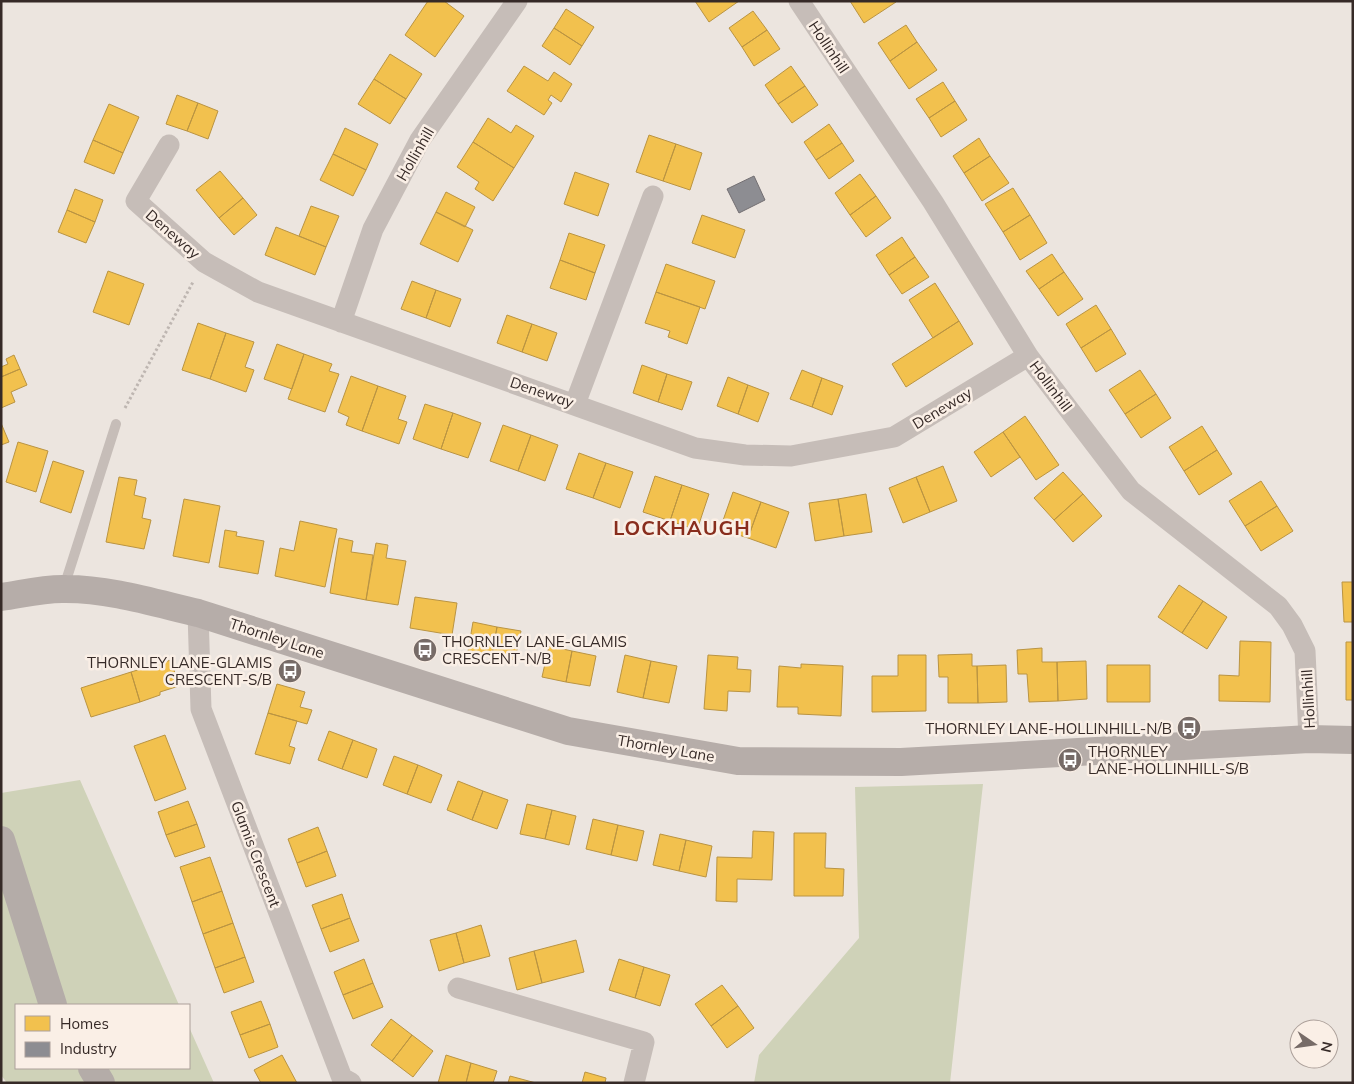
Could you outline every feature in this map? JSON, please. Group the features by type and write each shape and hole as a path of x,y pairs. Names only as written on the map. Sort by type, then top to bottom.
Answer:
{"main road":[{"path":"1,840 53,1004"},
{"path":"93,1069 101,1083"}],"street":[{"name":"Hollinhill","path":"342,322 373,230 420,140 517,1"},
{"name":"Hollinhill","path":"799,1 934,202 1028,356 1132,491 1278,606 1292,625 1305,651 1309,739"},
{"name":"Deneway","path":"169,144 136,201 204,262 258,292 695,448 745,455 791,456 894,437 1028,356"},
{"path":"575,404 653,196"},
{"name":"Thornley Lane","path":"1,597 64,588 98,592 198,613 568,731 738,761 901,762 1309,739 1353,740"},
{"name":"Glamis Crescent","path":"198,613 201,709 342,1078 351,1083"},
{"path":"458,988 644,1042 634,1083"}],"lane":[{"path":"64,588 116,424"}],"path":[{"path":"116,424 204,262"}],"green space":[{"path":"80,780 179,1004 15,1004 15,1069 190,1069 190,1029 214,1083 7,1083 1,1075 1,793"},
{"path":"983,784 950,1083 754,1083 759,1055 859,938 855,787"}],"building: Homes":[{"path":"428,1 444,1 464,16 435,57 405,35"},
{"path":"695,1 739,1 709,22"},
{"path":"850,1 895,1 896,2 864,23"},
{"path":"566,9 594,27 582,46 554,28"},
{"path":"753,11 767,30 742,47 729,28"},
{"path":"906,25 917,42 890,61 878,43"},
{"path":"554,28 582,46 570,65 542,46"},
{"path":"767,30 780,49 754,66 742,47"},
{"path":"917,42 937,70 909,89 890,61"},
{"path":"390,54 422,74 406,99 374,79"},
{"path":"524,66 548,81 554,72 572,84 561,102 551,95 548,100 552,103 544,115 507,91"},
{"path":"791,66 805,86 778,104 765,85"},
{"path":"374,79 406,99 390,124 358,104"},
{"path":"943,82 955,101 929,118 916,99"},
{"path":"805,86 818,105 792,123 778,104"},
{"path":"177,95 198,103 187,131 166,124"},
{"path":"955,101 967,120 941,137 929,118"},
{"path":"198,103 218,111 208,139 187,131"},
{"path":"109,104 139,117 123,153 93,140"},
{"path":"488,118 511,133 516,125 534,136 514,168 473,142"},
{"path":"829,124 842,143 816,160 804,142"},
{"path":"345,128 378,144 366,170 333,154"},
{"path":"649,135 676,144 663,181 636,172"},
{"path":"979,138 990,156 964,173 953,156"},
{"path":"93,140 123,153 114,174 84,162"},
{"path":"473,142 514,168 493,201 475,189 479,182 457,167"},
{"path":"842,143 854,161 829,179 816,160"},
{"path":"676,144 702,153 690,190 663,181"},
{"path":"333,154 366,170 353,196 320,180"},
{"path":"990,156 1009,183 982,201 964,173"},
{"path":"220,171 243,198 219,218 196,190"},
{"path":"575,172 609,184 598,216 564,204"},
{"path":"860,174 876,196 850,215 835,193"},
{"path":"1013,188 1030,215 1003,232 985,204"},
{"path":"75,189 103,200 95,222 67,210"},
{"path":"446,192 475,207 465,227 436,212"},
{"path":"876,196 891,218 866,237 850,215"},
{"path":"243,198 257,215 234,235 219,218"},
{"path":"311,206 339,216 326,247 299,236"},
{"path":"67,210 95,222 86,243 58,232"},
{"path":"436,212 473,230 458,262 420,244"},
{"path":"702,215 745,230 735,258 692,243"},
{"path":"1030,215 1047,243 1020,260 1003,232"},
{"path":"276,227 326,247 315,275 265,255"},
{"path":"569,233 605,245 595,273 560,260"},
{"path":"902,237 915,257 889,275 876,255"},
{"path":"1052,254 1064,272 1039,289 1026,271"},
{"path":"915,257 929,277 902,294 889,275"},
{"path":"560,260 595,273 586,300 550,288"},
{"path":"666,264 715,281 705,309 656,292"},
{"path":"108,271 144,284 129,325 93,312"},
{"path":"1064,272 1083,299 1058,316 1039,289"},
{"path":"412,281 436,290 426,318 401,309"},
{"path":"935,283 959,321 933,338 909,300"},
{"path":"436,290 461,299 450,327 426,318"},
{"path":"656,292 700,307 687,344 668,337 670,331 645,323"},
{"path":"1096,305 1111,329 1081,348 1066,324"},
{"path":"507,315 532,324 522,352 497,343"},
{"path":"959,321 973,344 906,387 892,364"},
{"path":"198,323 226,333 210,379 182,370"},
{"path":"532,324 557,333 547,361 522,352"},
{"path":"1111,329 1126,354 1096,372 1081,348"},
{"path":"226,333 254,342 245,367 254,370 246,392 210,379"},
{"path":"277,344 304,354 292,389 264,379"},
{"path":"304,354 332,364 329,371 339,374 325,412 288,399"},
{"path":"14,355 20,369 1,377 1,367 8,364 6,359"},
{"path":"642,365 667,374 658,402 633,393"},
{"path":"20,369 27,385 11,392 15,402 1,408 1,377"},
{"path":"802,370 822,378 812,407 790,399"},
{"path":"1140,370 1156,394 1125,414 1109,390"},
{"path":"667,374 692,382 682,410 658,402"},
{"path":"351,376 378,386 362,431 346,425 349,417 338,412"},
{"path":"728,377 748,385 738,414 717,406"},
{"path":"822,378 843,386 832,415 812,407"},
{"path":"748,385 769,393 758,422 738,414"},
{"path":"378,386 406,396 398,419 407,422 399,444 362,431"},
{"path":"1156,394 1171,418 1141,438 1125,414"},
{"path":"425,404 453,413 441,449 413,439"},
{"path":"453,413 481,423 468,458 441,449"},
{"path":"1025,416 1059,465 1036,480 1003,432"},
{"path":"1,423 9,442 1,445"},
{"path":"503,425 531,435 518,471 490,461"},
{"path":"1202,426 1217,450 1184,471 1169,447"},
{"path":"1003,432 1020,457 991,477 974,452"},
{"path":"531,435 558,445 545,481 518,471"},
{"path":"18,442 48,451 36,492 6,482"},
{"path":"1217,450 1232,474 1199,495 1184,471"},
{"path":"579,453 606,463 593,498 566,489"},
{"path":"53,461 84,471 71,513 40,502"},
{"path":"606,463 633,472 620,508 593,498"},
{"path":"943,466 957,501 930,512 916,477"},
{"path":"1063,472 1083,494 1054,520 1034,498"},
{"path":"655,476 682,485 670,521 643,512"},
{"path":"119,477 137,480 134,495 146,498 142,518 151,520 144,549 106,542"},
{"path":"916,477 930,512 903,523 889,488"},
{"path":"1261,481 1277,506 1245,526 1229,501"},
{"path":"682,485 709,494 697,530 670,521"},
{"path":"733,492 761,502 748,538 720,529"},
{"path":"866,494 872,532 844,536 838,499"},
{"path":"1083,494 1102,516 1073,542 1054,520"},
{"path":"184,499 220,506 209,563 173,556"},
{"path":"838,499 844,536 815,541 809,503"},
{"path":"761,502 789,512 776,548 748,538"},
{"path":"1277,506 1293,531 1261,551 1245,526"},
{"path":"300,521 337,529 325,587 275,576 280,548 294,551"},
{"path":"225,530 237,532 236,536 264,541 258,574 219,567"},
{"path":"339,538 353,541 351,552 373,555 366,600 330,593"},
{"path":"376,543 388,545 386,558 406,561 398,605 366,600"},
{"path":"1342,582 1353,582 1353,622 1344,622"},
{"path":"1179,585 1203,601 1182,633 1158,617"},
{"path":"415,597 457,603 452,635 410,628"},
{"path":"1203,601 1227,617 1207,649 1182,633"},
{"path":"473,622 497,627 492,655 468,651"},
{"path":"497,627 521,631 515,660 492,655"},
{"path":"1240,641 1271,642 1270,702 1219,701 1219,675 1239,676"},
{"path":"1346,642 1353,642 1353,700 1346,700"},
{"path":"549,646 572,651 566,682 542,677"},
{"path":"1042,648 1042,662 1057,662 1058,701 1029,702 1027,674 1018,674 1017,650"},
{"path":"572,651 596,656 590,686 566,682"},
{"path":"972,654 972,666 977,666 978,703 948,703 948,677 939,677 938,655"},
{"path":"625,655 651,661 643,698 617,692"},
{"path":"708,655 738,657 737,669 751,670 750,692 728,691 727,711 704,709"},
{"path":"898,655 926,655 926,711 872,712 872,676 898,676"},
{"path":"171,660 179,686 160,692 160,695 140,702 131,672"},
{"path":"651,661 677,666 669,703 643,698"},
{"path":"1086,661 1087,699 1058,701 1057,662"},
{"path":"801,664 843,666 841,716 798,714 798,707 777,707 779,666 801,668"},
{"path":"1006,665 1007,702 978,703 977,666"},
{"path":"1107,665 1150,665 1150,702 1107,702"},
{"path":"131,672 140,702 91,717 81,688"},
{"path":"277,684 305,692 300,707 312,710 307,724 268,713"},
{"path":"268,713 297,721 289,746 295,748 290,764 255,754"},
{"path":"329,731 353,740 342,769 318,760"},
{"path":"165,735 186,789 155,801 134,746"},
{"path":"353,740 377,749 367,778 342,769"},
{"path":"394,756 418,765 407,794 383,785"},
{"path":"418,765 442,775 431,803 407,794"},
{"path":"458,781 483,791 472,820 447,810"},
{"path":"483,791 508,800 497,829 472,820"},
{"path":"188,801 197,824 166,835 158,812"},
{"path":"527,804 552,810 545,839 520,834"},
{"path":"552,810 576,816 569,845 545,839"},
{"path":"593,819 618,825 611,855 586,849"},
{"path":"197,824 205,847 175,857 166,835"},
{"path":"618,825 644,831 637,861 611,855"},
{"path":"318,827 327,851 297,863 288,839"},
{"path":"753,831 774,832 772,880 737,879 737,902 716,901 717,857 752,858"},
{"path":"794,833 826,833 825,868 844,869 843,896 794,896"},
{"path":"660,834 686,840 679,871 653,865"},
{"path":"686,840 712,846 706,877 679,871"},
{"path":"327,851 336,876 306,887 297,863"},
{"path":"210,857 222,891 192,902 180,867"},
{"path":"222,891 233,923 203,934 192,902"},
{"path":"342,894 350,918 321,929 312,905"},
{"path":"350,918 359,941 330,952 321,929"},
{"path":"233,923 245,957 215,968 203,934"},
{"path":"481,925 490,956 464,963 456,933"},
{"path":"456,933 464,963 439,971 430,940"},
{"path":"576,940 584,972 542,983 534,951"},
{"path":"534,951 542,983 517,990 509,958"},
{"path":"245,957 254,982 224,993 215,968"},
{"path":"364,959 373,983 343,995 334,972"},
{"path":"619,959 644,967 635,998 609,990"},
{"path":"644,967 670,975 660,1006 635,998"},
{"path":"373,983 383,1007 353,1019 343,995"},
{"path":"722,985 738,1006 711,1026 695,1004"},
{"path":"261,1001 270,1024 240,1035 231,1012"},
{"path":"738,1006 754,1028 727,1048 711,1026"},
{"path":"391,1019 412,1035 392,1061 371,1045"},
{"path":"270,1024 278,1047 249,1058 240,1035"},
{"path":"412,1035 433,1051 413,1077 392,1061"},
{"path":"282,1055 297,1083 261,1083 254,1070"},
{"path":"446,1055 471,1063 466,1083 438,1083"},
{"path":"471,1063 497,1071 493,1083 466,1083"},
{"path":"585,1072 606,1078 605,1083 582,1083"},
{"path":"510,1076 536,1083 508,1083"}],"building: Industry":[{"path":"754,176 765,200 739,213 727,189"}],"place":[{"name":"THORNLEY LANE-GLAMIS CRESCENT-N/B","path":"425,650"},
{"name":"THORNLEY LANE-GLAMIS CRESCENT-S/B","path":"290,671"},
{"name":"THORNLEY LANE-HOLLINHILL-N/B","path":"1189,728"},
{"name":"THORNLEY LANE-HOLLINHILL-S/B","path":"1070,760"}],"district":[{"name":"LOCKHAUGH","path":"682,527"}]}
